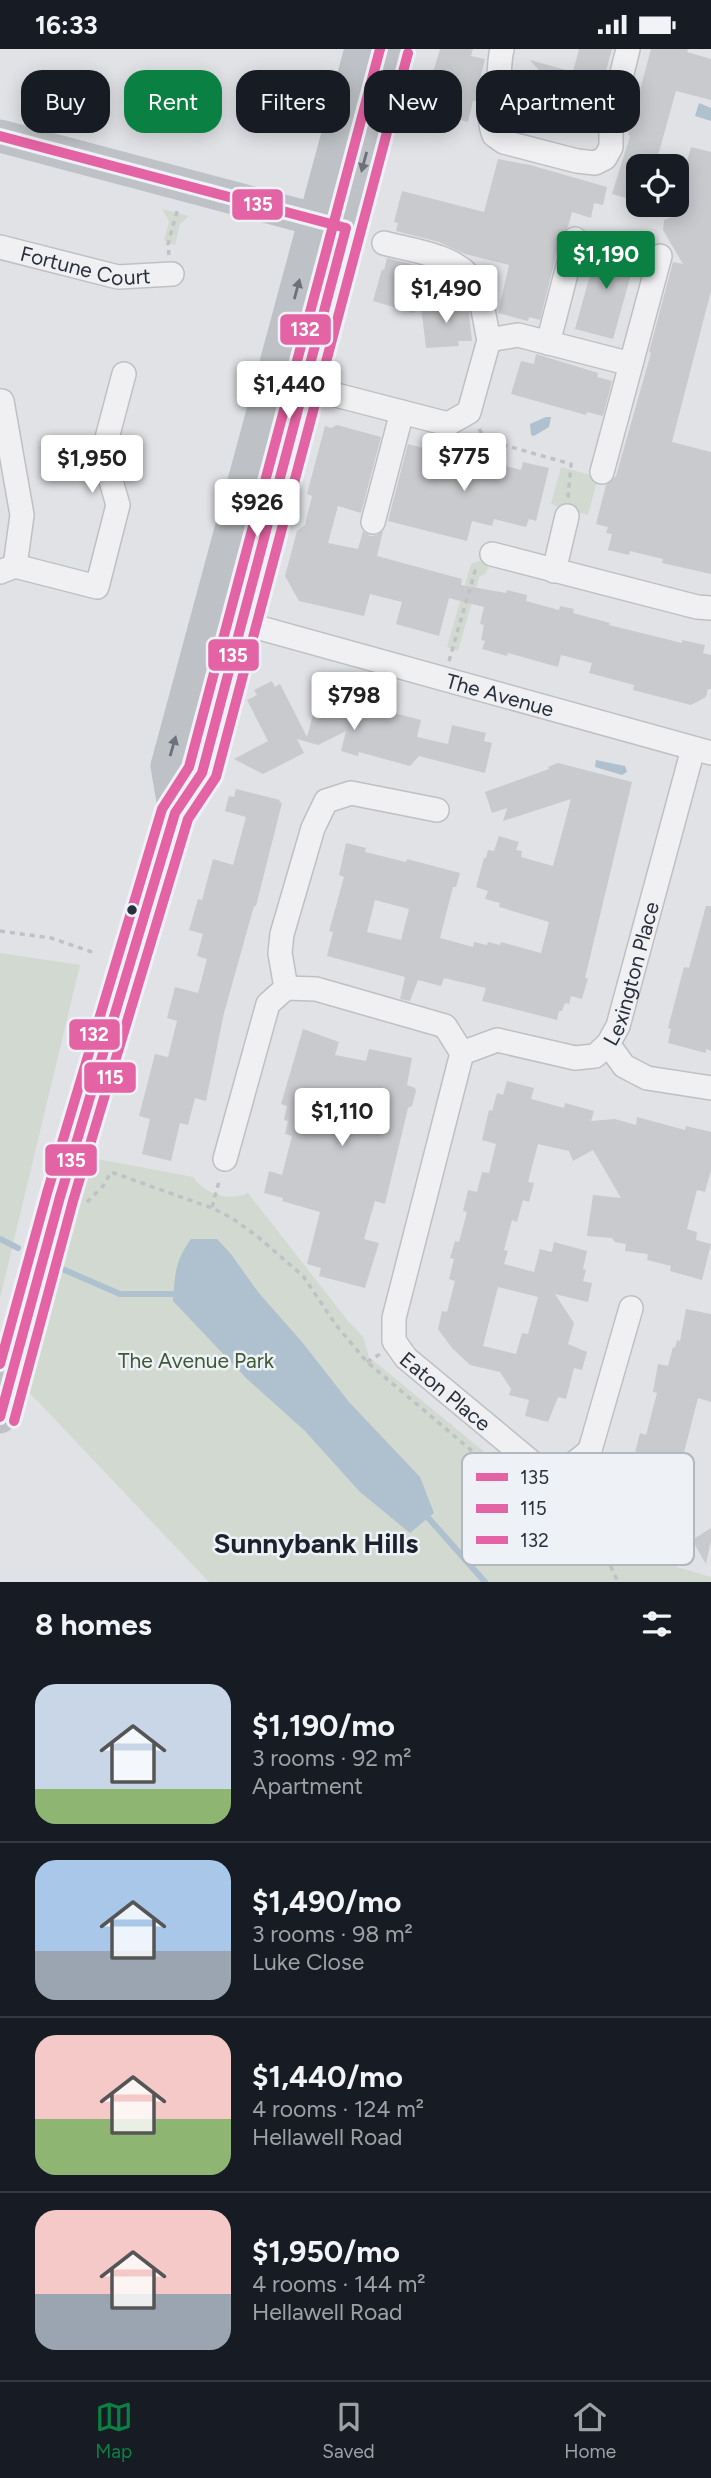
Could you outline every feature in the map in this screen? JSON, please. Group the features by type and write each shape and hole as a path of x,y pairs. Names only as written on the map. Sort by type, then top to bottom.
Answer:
{"street":[{"path":"2,1403 60,1197 175,813 202,773 305,387 361,49"},
{"path":"175,813 167,766 209,614 331,224 394,49"},
{"path":"502,49 498,83 489,117 494,135 504,142 595,163 605,158 611,147 611,117 628,49"},
{"path":"0,136 331,224"},
{"path":"548,343 575,239"},
{"path":"305,387 448,424 469,412 489,340 475,285 463,270 448,260 384,243"},
{"name":"Fortune Court","path":"0,247 118,277 172,274"},
{"path":"602,471 660,256"},
{"path":"489,340 518,335 631,364"},
{"path":"0,401 22,516 7,569 97,587 118,505 103,453 124,374"},
{"path":"373,521 402,412"},
{"path":"554,571 567,516"},
{"path":"489,561 554,571 697,607 711,608"},
{"name":"The Avenue","path":"209,614 702,751"},
{"name":"Lexington Place","path":"461,1053 497,1040 575,1058 595,1056 608,1044 618,1025 702,751"},
{"path":"286,988 280,953 282,934 313,828 326,800 351,793 437,810"},
{"path":"225,1159 268,1004 286,988 316,989 445,1026 461,1053"},
{"path":"608,1044 624,1066 647,1077 711,1088"},
{"name":"Eaton Place","path":"461,1053 394,1318 394,1341 406,1358 521,1453"},
{"name":"Eaton Place","path":"587,1453 590,1450 631,1308"}],"path":[{"path":"172,274 168,244 178,208"},
{"path":"469,412 486,440 571,464 567,516"},
{"path":"444,679 475,571 489,561"},
{"path":"0,931 51,938 92,953"},
{"path":"212,1208 225,1159"},
{"path":"76,1201 85,1203 103,1186 111,1172 212,1208 232,1218 303,1276 359,1354 474,1453"},
{"path":"610,1565 618,1582"}],"green space":[{"path":"162,209 189,216 180,224 175,245 164,241 169,221"},
{"path":"561,467 598,477 588,515 551,504"},
{"path":"480,561 489,564 486,573 479,577 458,651 447,647 471,564"},
{"path":"0,953 80,965 0,1298"},
{"name":"The Avenue Park","path":"92,1158 193,1177 204,1188 218,1195 233,1197 248,1193 363,1337 369,1357 486,1453 462,1453 462,1565 675,1565 711,1577 711,1582 209,1582 27,1390 81,1187"}],"water":[{"path":"699,103 711,108 711,121 695,116"},
{"path":"551,417 549,427 534,436 531,435 530,424"},
{"path":"596,760 625,766 627,772 622,775 595,767"},
{"path":"191,1239 217,1239 349,1402 420,1477 434,1513 410,1533 360,1492 304,1430 247,1379 173,1301 177,1268"}],"building":[{"path":"440,49 473,49 471,56 485,59 482,70 476,70 476,101 473,101 468,122 462,120 462,70 434,70"},
{"path":"579,49 612,49 606,70 574,70"},
{"path":"651,49 688,49 687,52 711,59 711,100 676,91 658,154 626,154 626,198 612,194 630,136 629,133 640,133 640,90"},
{"path":"530,60 566,70 539,70"},
{"path":"691,147 711,152 711,291 672,442 711,452 711,574 662,563 663,559 630,551 629,555 608,550 612,534 606,533 608,527 596,524 606,485 616,476 651,353 649,352 673,262 683,264 663,230 664,220 689,217"},
{"path":"498,159 530,165 607,187 603,205 594,203 591,218 572,212 568,227 561,235 540,320 529,317 528,321 498,313 509,265 465,254 439,242 396,231 398,223 394,222 402,191 484,212"},
{"path":"599,243 637,253 613,339 575,329"},
{"path":"387,258 423,267 419,279 423,280 414,313 373,301"},
{"path":"456,302 457,307 468,306 472,341 458,341 459,346 426,348 421,306"},
{"path":"536,354 598,373 597,377 612,381 603,416 587,412 586,415 511,394 521,361 534,364"},
{"path":"337,425 381,437 361,513 338,506 328,543 358,549 363,531 370,536 383,531 377,556 462,579 461,585 506,593 507,590 527,595 526,601 559,610 560,606 574,609 573,613 610,623 609,625 682,643 682,640 705,645 703,653 711,655 711,689 708,689 706,697 691,705 633,690 634,685 589,673 592,663 561,655 558,667 482,649 485,641 481,640 484,625 480,624 484,607 449,598 439,636 396,624 402,602 370,594 364,616 299,601 285,576 297,531 305,525 312,496 307,494 325,426 331,428"},
{"path":"408,444 470,461 471,457 521,470 523,462 549,468 536,521 529,519 526,527 494,519 492,526 472,521 467,541 388,521"},
{"path":"272,681 275,687 280,684 307,737 321,685 369,698 367,706 421,720 417,737 448,744 452,725 486,733 484,741 492,743 485,773 419,756 410,766 359,752 358,756 341,751 346,731 318,745 297,739 304,753 263,774 234,759 268,741 247,700 257,695 254,690"},
{"path":"558,763 632,782 582,999 571,996 569,1004 565,1003 562,1011 559,1011 557,1020 482,1001 486,988 444,978 441,986 418,980 410,1001 400,999 405,977 327,956 333,932 329,931 344,877 339,875 346,843 366,848 365,852 406,862 407,859 460,873 456,887 453,887 440,938 473,947 474,942 500,945 501,942 541,953 549,922 499,907 500,903 485,899 488,891 476,887 484,858 488,850 494,851 499,836 519,842 516,850 522,851 521,857 553,866 571,799 503,821 507,808 492,813 485,792 549,769 548,767","holes":["375,900 409,909 401,940 367,932"]},
{"path":"236,789 280,800 282,803 256,906 224,1013 206,1101 195,1098 188,1125 180,1123 171,1161 142,1154 150,1119 139,1116 155,1054 168,1057 177,1021 167,1018 175,987 198,993 207,959 197,956 203,934 189,930 198,899 202,900 213,859 233,865 246,817 225,811 229,796 234,797"},
{"path":"706,906 711,906 711,1051 706,1049 706,1053 668,1043 671,1029 668,1028 684,967 689,968"},
{"path":"303,1029 339,1042 335,1055 366,1061 369,1049 412,1058 407,1085 416,1091 412,1106 408,1108 385,1204 375,1201 364,1239 379,1243 365,1288 319,1276 321,1268 307,1264 320,1212 264,1193 269,1171 282,1175 292,1136 285,1134 287,1106 281,1104"},
{"path":"507,1081 534,1088 531,1099 564,1108 565,1103 594,1111 591,1121 615,1119 636,1125 637,1117 685,1130 686,1126 711,1132 711,1170 705,1192 697,1190 687,1229 697,1232 696,1240 711,1244 702,1280 670,1271 671,1266 647,1260 648,1254 625,1251 626,1244 615,1242 612,1238 587,1236 593,1195 621,1198 593,1150 573,1161 569,1151 538,1144 528,1182 534,1183 529,1202 523,1200 517,1222 512,1220 504,1250 508,1251 504,1264 534,1272 540,1249 552,1252 554,1242 587,1251 583,1281 592,1283 588,1302 555,1294 574,1323 568,1344 587,1352 582,1370 574,1368 566,1399 558,1397 548,1422 525,1416 529,1400 509,1395 511,1389 500,1372 470,1365 452,1348 438,1329 442,1311 447,1312 455,1281 449,1279 454,1259 450,1258 455,1241 459,1242 467,1212 463,1211 468,1190 477,1192 482,1172 489,1173 496,1144 482,1140 489,1110 492,1111 497,1093 503,1095","holes":["498,1287 538,1297 528,1334 522,1333 516,1354 483,1346"]},
{"path":"686,1309 711,1314 711,1402 698,1398 684,1453 635,1453 640,1433 646,1435 657,1393 653,1392 658,1364 668,1366 673,1347 675,1348 677,1340 680,1341"},
{"path":"711,1528 706,1564 694,1543 694,1539"}],"waterway":[{"path":"0,1239 18,1248"},
{"path":"60,1268 120,1294 179,1294"},
{"path":"424,1513 462,1556"},
{"path":"470,1565 485,1582"}],"transit line":[{"name":"132","path":"0,1364 47,1193 162,809 189,767 380,49"},
{"name":"115","path":"14,1421 73,1201 188,819 216,777 408,53"},
{"name":"135","path":"0,136 346,228 202,773 175,813 60,1197 0,1417"}],"district":[{"name":"Sunnybank Hills","path":"316,1543"}]}
